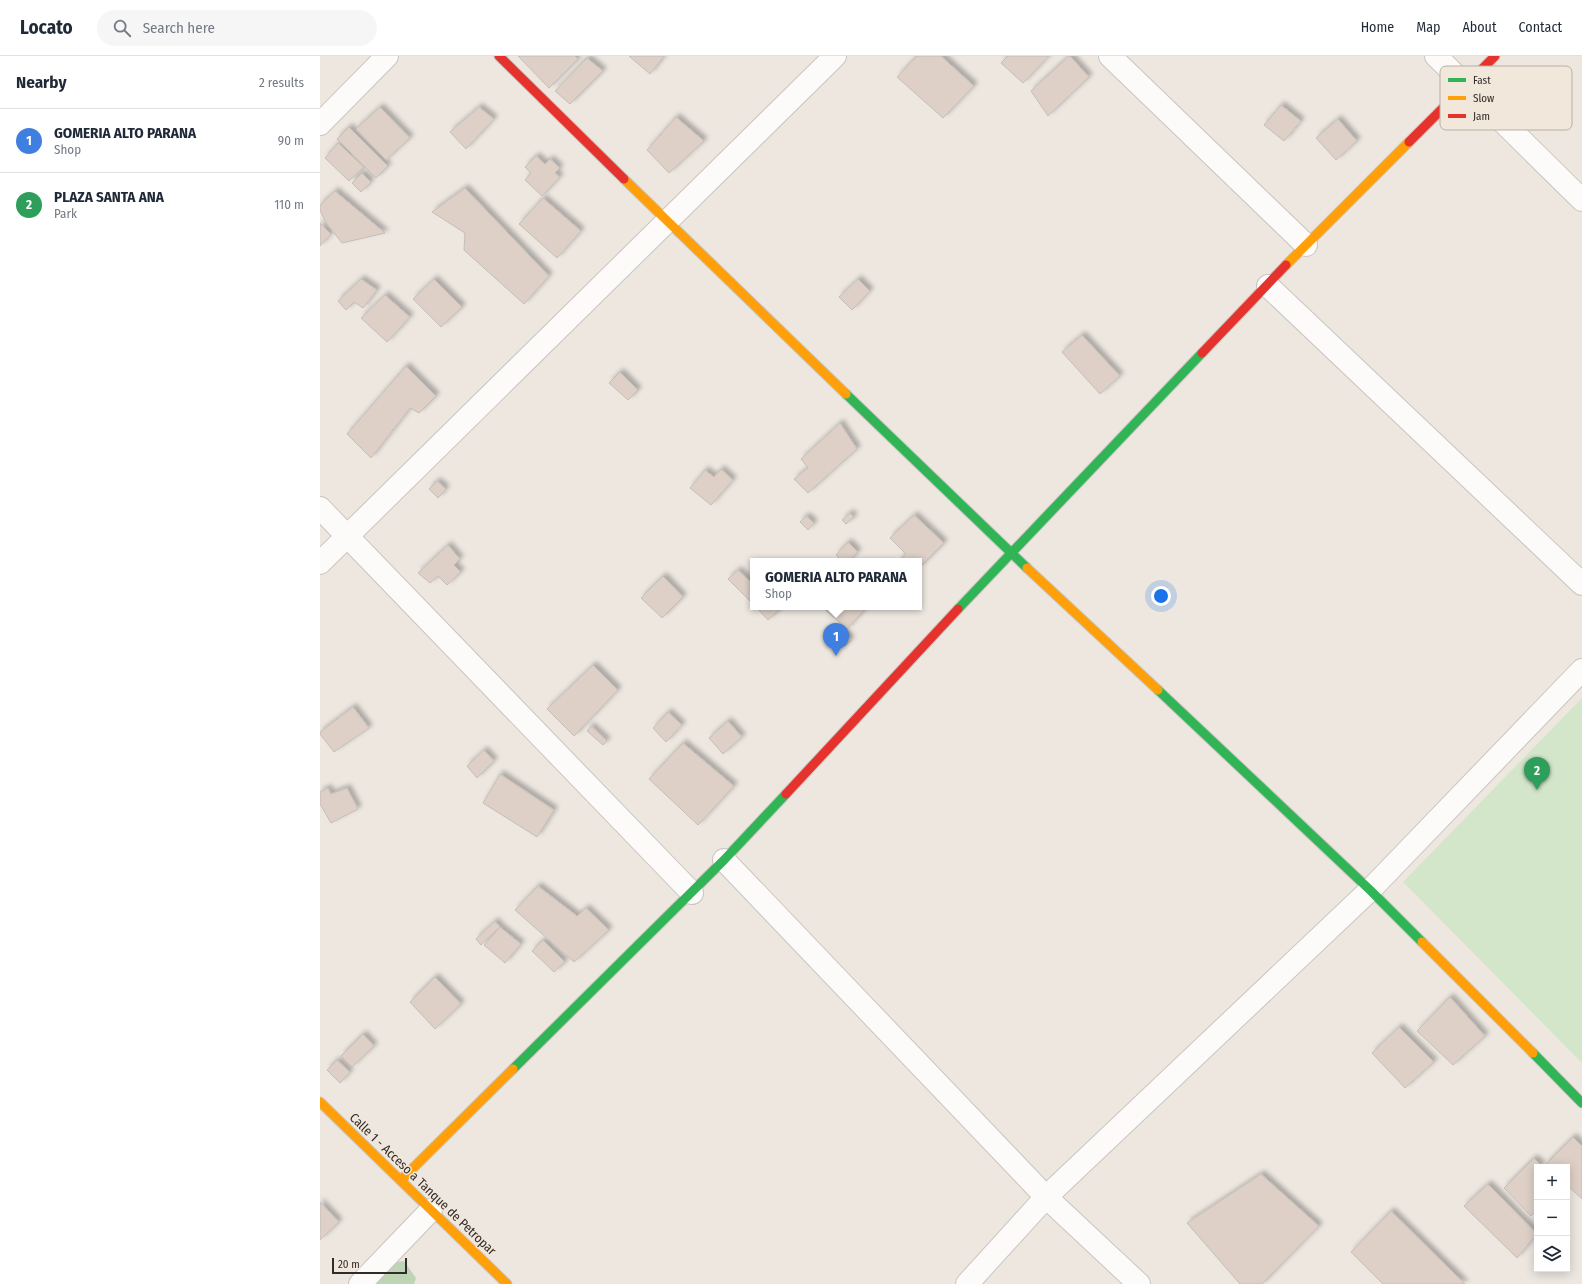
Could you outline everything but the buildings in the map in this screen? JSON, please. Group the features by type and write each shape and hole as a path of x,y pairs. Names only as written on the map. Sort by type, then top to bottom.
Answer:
{"street":[{"path":"320,124 387,56"},
{"path":"499,56 667,222 1011,552 1370,890 1582,1103"},
{"path":"320,563 835,56"},
{"path":"1110,56 1306,245"},
{"path":"1436,56 1447,66"},
{"path":"1485,66 1495,56"},
{"path":"401,1180 692,893 1011,552 1306,245 1440,110"},
{"path":"1512,130 1582,200"},
{"path":"1268,286 1582,584"},
{"path":"320,508 692,893"},
{"path":"968,1284 1046,1198 1370,890 1582,670"},
{"path":"724,860 1046,1198 1139,1284"},
{"name":"Calle 1 - Acceso a Tanque de Petropar","path":"320,1102 508,1284"},
{"path":"360,1284 431,1210"}],"green space":[{"path":"1582,698 1582,1063 1403,882"},
{"path":"404,1261 416,1278 414,1284 356,1284 383,1264"}],"traffic: fast":[{"path":"958,609 1202,353"},
{"path":"846,394 1027,568"},
{"path":"1158,690 1370,890 1422,942"},
{"path":"513,1069 724,860 786,794"},
{"path":"1533,1053 1582,1103"}],"traffic: slow":[{"path":"1286,265 1409,142"},
{"path":"624,179 846,394"},
{"path":"1027,568 1158,690"},
{"path":"1422,942 1533,1053"},
{"path":"401,1180 513,1069"},
{"path":"320,1102 507,1284"}],"traffic: jam":[{"path":"499,56 624,179"},
{"path":"1485,66 1495,56"},
{"path":"1409,142 1440,111"},
{"path":"1202,353 1286,265"},
{"path":"786,794 958,609"}],"place":[{"name":"GOMERIA ALTO PARANA","path":"836,656"},
{"name":"PLAZA SANTA ANA","path":"1537,790"}]}
